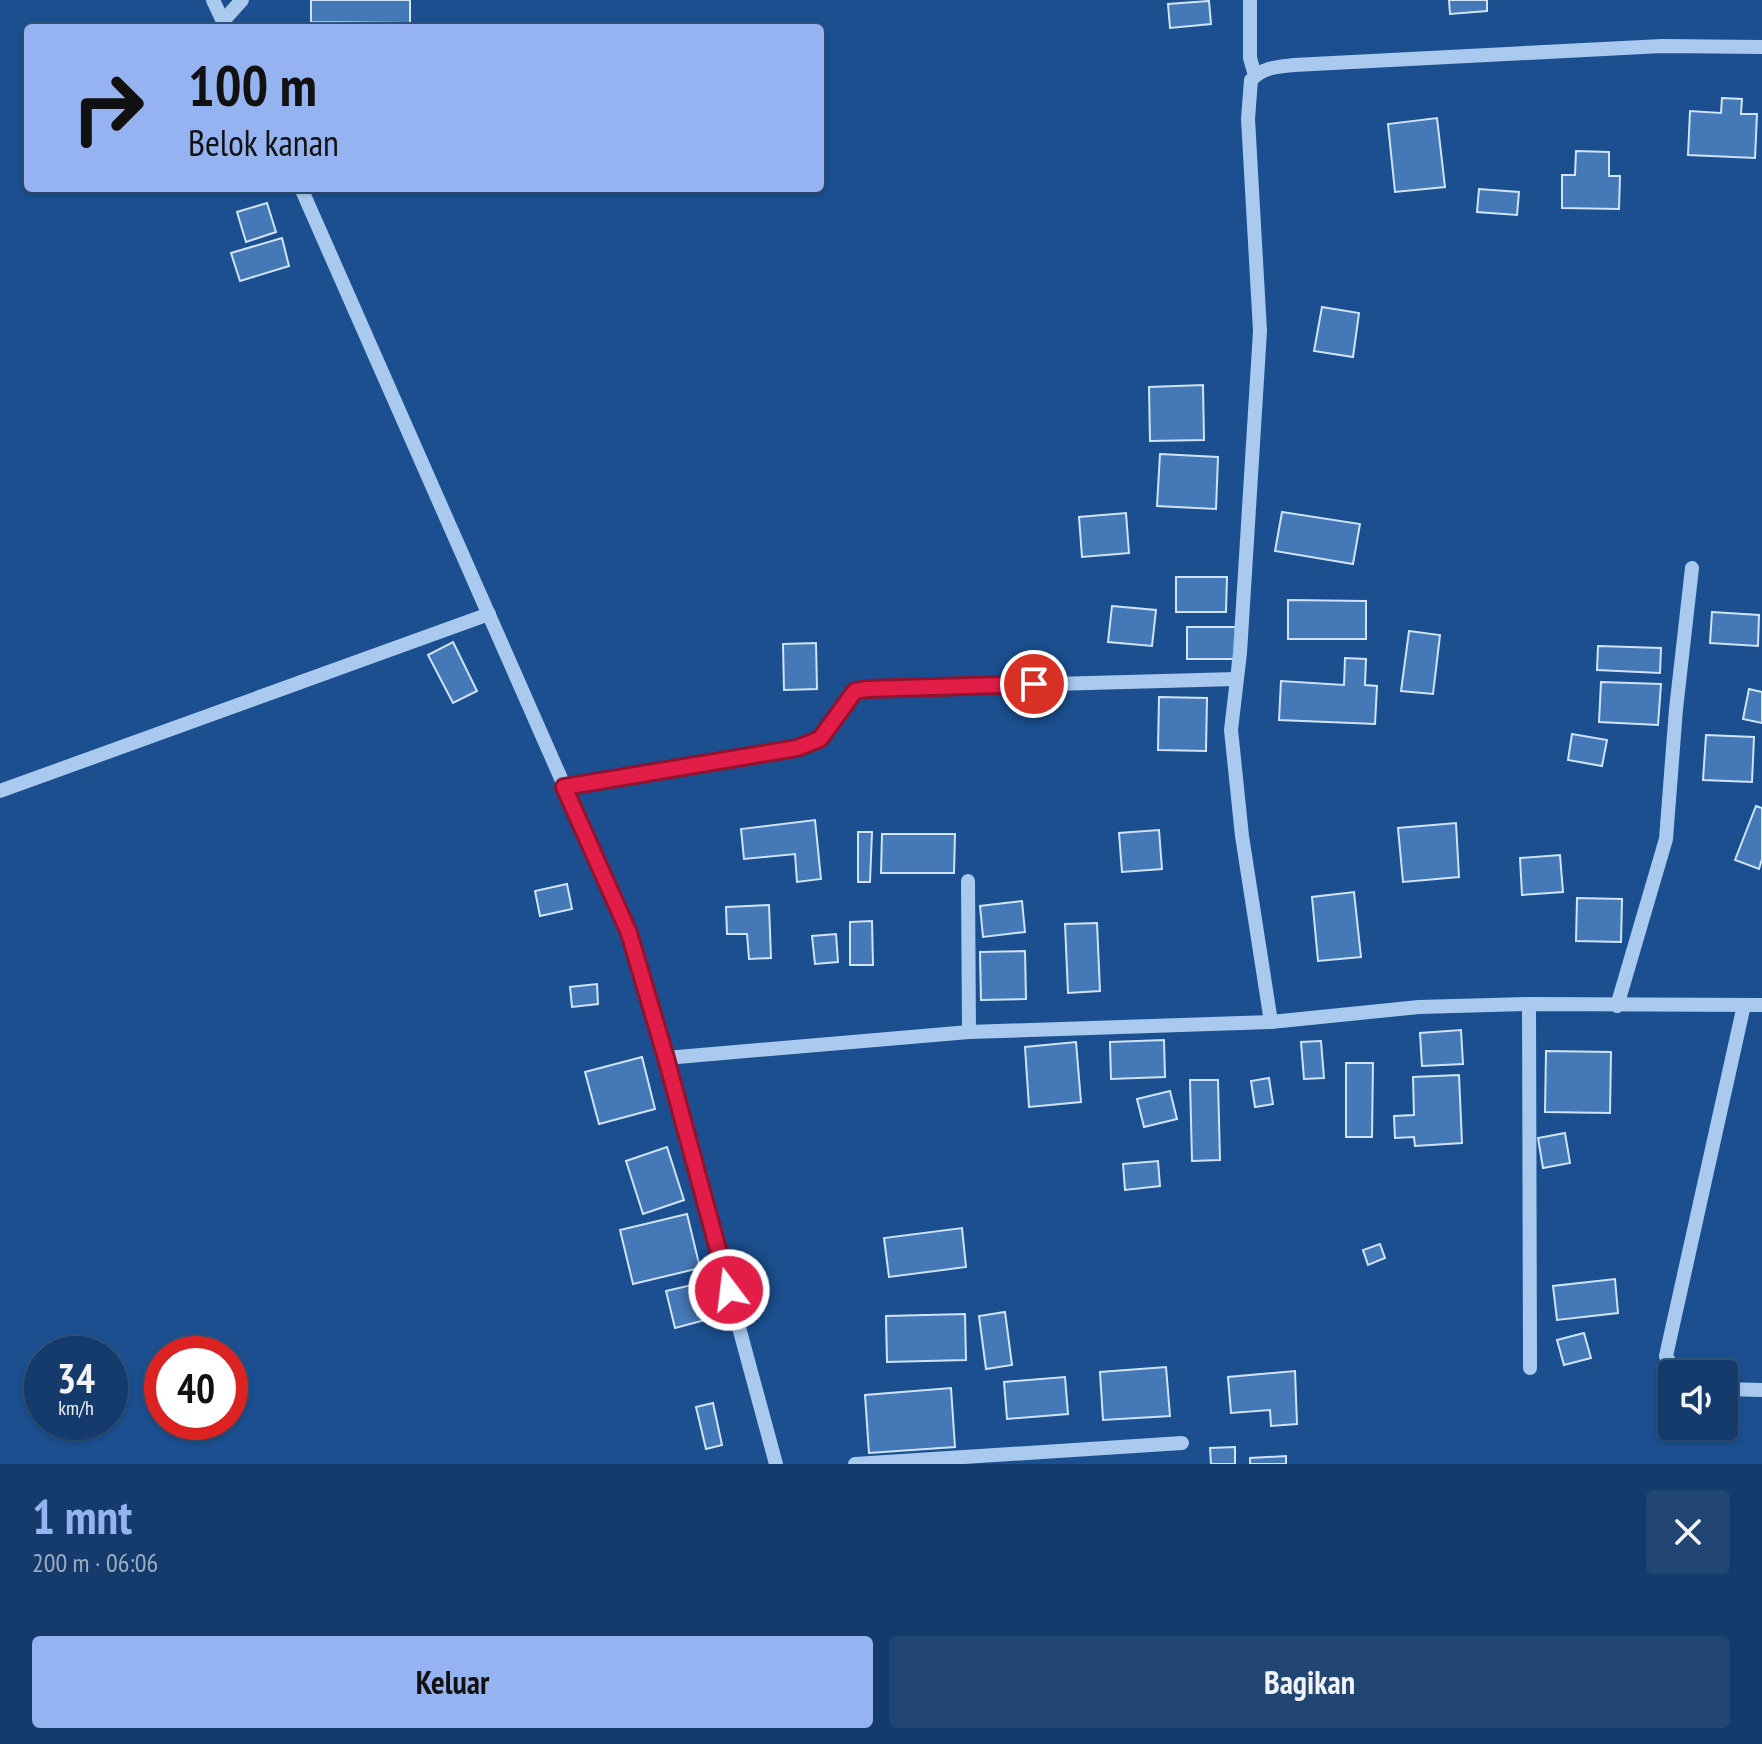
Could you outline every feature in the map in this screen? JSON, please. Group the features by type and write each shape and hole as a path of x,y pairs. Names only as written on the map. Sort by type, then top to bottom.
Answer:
{"street":[{"path":"213,0 224,24 242,0"},
{"path":"1250,0 1250,58 1255,75"},
{"path":"1271,1022 1242,836 1231,730 1240,653 1260,331 1248,119 1251,80 1270,67 1294,65 1662,46 1762,47"},
{"path":"303,192 629,933 776,1464"},
{"path":"1617,1006 1666,839 1676,709 1692,568"},
{"path":"0,791 489,614"},
{"path":"564,787 797,748 820,739 855,691 867,689 1236,679"},
{"path":"968,881 969,1032"},
{"path":"1529,1004 1530,1368"},
{"path":"1668,1360 1666,1356 1744,1005"},
{"path":"666,1058 969,1032 1271,1022 1419,1007 1762,1005"},
{"path":"1738,1389 1762,1390"},
{"path":"855,1464 1182,1443"}],"building":[{"path":"311,0 410,0 410,23 311,22"},
{"path":"1449,0 1487,0 1487,11 1450,14"},
{"path":"1209,1 1211,24 1170,28 1168,4"},
{"path":"1722,98 1742,99 1741,114 1757,114 1755,158 1688,155 1690,111 1721,113"},
{"path":"1437,118 1445,187 1395,192 1388,124"},
{"path":"1576,151 1609,152 1609,176 1620,176 1619,209 1562,208 1562,175 1575,175"},
{"path":"1479,189 1519,192 1517,215 1477,212"},
{"path":"267,203 276,232 246,242 237,212"},
{"path":"282,238 289,266 240,281 231,253"},
{"path":"1322,307 1359,313 1353,357 1314,351"},
{"path":"1203,385 1204,440 1150,441 1149,387"},
{"path":"1160,454 1218,457 1216,509 1157,506"},
{"path":"1282,512 1360,524 1353,564 1275,551"},
{"path":"1126,513 1129,553 1082,557 1079,517"},
{"path":"1176,577 1227,577 1226,612 1176,612"},
{"path":"1288,600 1366,601 1366,639 1288,639"},
{"path":"1112,606 1156,610 1152,646 1108,642"},
{"path":"1712,612 1759,615 1758,646 1710,643"},
{"path":"1187,627 1238,627 1238,659 1187,659"},
{"path":"1409,631 1440,635 1433,694 1401,691"},
{"path":"453,642 477,691 453,703 428,655"},
{"path":"816,643 817,689 784,690 783,644"},
{"path":"1598,646 1661,648 1660,673 1597,670"},
{"path":"1345,658 1366,659 1365,685 1377,686 1375,724 1279,720 1281,681 1344,685"},
{"path":"1601,682 1661,684 1658,725 1599,722"},
{"path":"1749,689 1762,692 1762,723 1743,719"},
{"path":"1159,697 1207,698 1206,751 1158,750"},
{"path":"1572,734 1607,740 1602,766 1568,760"},
{"path":"1706,735 1754,737 1752,782 1703,780"},
{"path":"1756,806 1762,808 1762,859 1759,869 1735,860"},
{"path":"815,820 821,879 797,882 795,854 744,859 741,829"},
{"path":"1456,823 1459,877 1403,882 1398,828"},
{"path":"1159,830 1162,869 1122,872 1119,833"},
{"path":"858,832 872,832 870,882 858,882"},
{"path":"882,834 955,834 954,873 881,873"},
{"path":"1560,855 1563,892 1522,895 1520,858"},
{"path":"567,884 572,909 540,916 535,891"},
{"path":"1354,892 1361,957 1318,961 1312,897"},
{"path":"1577,898 1622,899 1621,942 1576,941"},
{"path":"1022,901 1025,932 983,937 980,906"},
{"path":"769,905 771,958 749,959 747,934 727,934 726,907"},
{"path":"872,921 873,965 850,965 850,922"},
{"path":"1097,923 1100,991 1068,993 1065,924"},
{"path":"836,934 838,962 815,964 812,936"},
{"path":"1025,951 1026,999 981,1000 980,952"},
{"path":"597,984 598,1004 572,1007 570,987"},
{"path":"1461,1030 1463,1064 1422,1066 1420,1033"},
{"path":"1164,1040 1165,1077 1111,1079 1110,1042"},
{"path":"1321,1041 1324,1078 1304,1079 1301,1042"},
{"path":"1076,1042 1081,1102 1029,1107 1025,1047"},
{"path":"1546,1051 1611,1052 1610,1113 1545,1112"},
{"path":"642,1057 655,1109 599,1124 585,1072"},
{"path":"1346,1063 1373,1063 1372,1137 1346,1137"},
{"path":"1459,1075 1462,1143 1415,1146 1414,1137 1395,1138 1394,1116 1414,1115 1413,1077"},
{"path":"1269,1078 1273,1104 1255,1107 1251,1081"},
{"path":"1190,1080 1218,1080 1220,1160 1192,1161"},
{"path":"1170,1091 1177,1119 1144,1127 1137,1099"},
{"path":"1565,1133 1570,1163 1543,1168 1538,1138"},
{"path":"667,1147 684,1200 643,1214 626,1161"},
{"path":"1158,1161 1160,1186 1125,1190 1123,1164"},
{"path":"687,1214 700,1268 633,1284 620,1230"},
{"path":"962,1228 966,1267 889,1277 884,1238"},
{"path":"1380,1244 1385,1258 1368,1265 1363,1250"},
{"path":"1615,1279 1618,1313 1557,1320 1553,1286"},
{"path":"696,1284 705,1320 675,1328 666,1291"},
{"path":"1005,1312 1012,1365 986,1369 979,1316"},
{"path":"965,1314 966,1360 887,1362 886,1316"},
{"path":"1584,1333 1591,1358 1564,1365 1557,1340"},
{"path":"1166,1367 1170,1416 1103,1420 1100,1372"},
{"path":"1295,1371 1297,1424 1271,1426 1270,1410 1231,1413 1228,1377"},
{"path":"1065,1377 1068,1414 1007,1419 1004,1382"},
{"path":"951,1388 955,1447 869,1453 865,1395"},
{"path":"713,1403 722,1445 706,1449 696,1407"},
{"path":"1235,1447 1235,1464 1211,1464 1210,1448"},
{"path":"1286,1456 1286,1464 1250,1464 1250,1458"}],"route":[{"path":"729,1290 629,933 564,787 797,748 820,739 855,691 1034,684"}]}
